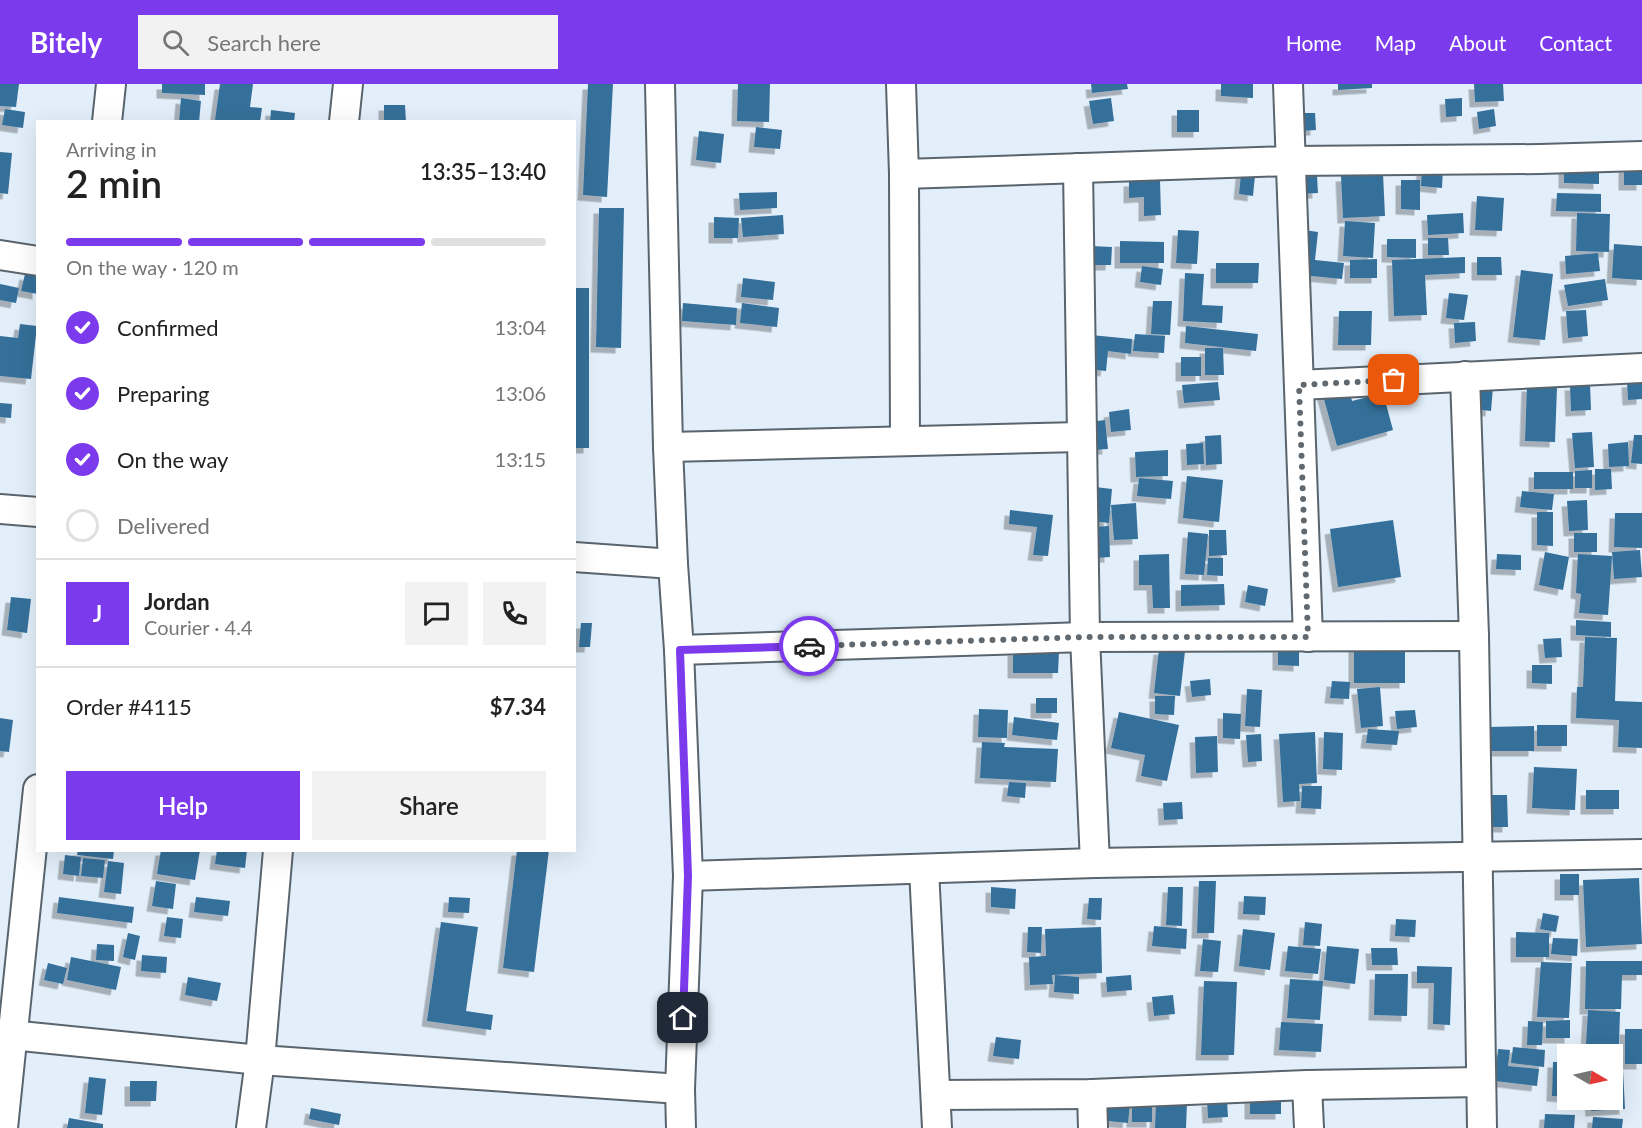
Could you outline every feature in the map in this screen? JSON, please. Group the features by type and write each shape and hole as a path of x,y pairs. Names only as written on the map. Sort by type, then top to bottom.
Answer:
{"street":[{"path":"107,120 111,84"},
{"path":"344,120 348,84"},
{"path":"660,84 668,447 673,564 680,650 688,876 680,1089 681,1128"},
{"path":"901,84 904,174 905,441"},
{"path":"1288,84 1308,637"},
{"path":"904,174 1290,161 1642,156"},
{"path":"1078,168 1085,637 1095,863"},
{"path":"0,255 36,261"},
{"path":"1299,385 1642,368"},
{"path":"1465,376 1474,636 1482,1128"},
{"path":"668,447 1081,436"},
{"path":"0,509 36,512"},
{"path":"576,557 673,564"},
{"path":"680,650 1085,637 1474,636"},
{"path":"3,1128 7,1035 36,805"},
{"path":"251,1128 260,1060 278,852"},
{"path":"688,876 1095,863 1642,854"},
{"path":"924,869 937,1128"},
{"path":"7,1035 260,1060 680,1089"},
{"path":"936,1095 1092,1094 1307,1085 1481,1082"},
{"path":"1307,1085 1309,1128"},
{"path":"1092,1094 1094,1128"}],"building":[{"path":"0,84 19,84 16,107 0,106"},
{"path":"162,84 205,84 205,95 162,93"},
{"path":"220,84 253,84 250,107 262,108 260,120 215,120"},
{"path":"588,84 613,84 607,197 583,195"},
{"path":"738,84 770,84 769,122 737,121"},
{"path":"1091,84 1127,84 1128,89 1092,93"},
{"path":"1221,84 1253,84 1253,98 1221,96"},
{"path":"1338,84 1372,84 1372,88 1338,90"},
{"path":"1474,84 1503,84 1504,101 1475,102"},
{"path":"181,98 201,101 199,120 179,120"},
{"path":"1111,98 1114,121 1093,124 1089,101"},
{"path":"1462,98 1462,116 1446,117 1445,99"},
{"path":"384,105 405,105 406,120 384,120"},
{"path":"5,109 25,112 23,128 2,125"},
{"path":"1494,109 1496,126 1479,129 1477,112"},
{"path":"271,110 295,113 294,120 270,120"},
{"path":"1177,110 1199,110 1199,132 1177,132"},
{"path":"1300,113 1315,113 1316,130 1300,131"},
{"path":"756,127 782,130 780,149 754,147"},
{"path":"699,131 724,134 721,163 696,160"},
{"path":"0,152 12,153 8,194 0,193"},
{"path":"1242,164 1256,165 1253,196 1239,194"},
{"path":"1642,166 1642,185 1624,185 1624,167"},
{"path":"1422,167 1443,168 1442,188 1421,186"},
{"path":"1564,168 1599,169 1599,184 1564,183"},
{"path":"1383,174 1385,216 1343,218 1341,176"},
{"path":"1317,176 1318,193 1300,194 1300,177"},
{"path":"1160,180 1161,215 1144,216 1144,197 1129,198 1129,181"},
{"path":"1401,180 1420,180 1420,210 1401,209"},
{"path":"777,192 777,208 740,210 739,193"},
{"path":"1557,193 1601,194 1601,212 1556,211"},
{"path":"1477,196 1504,198 1502,231 1475,230"},
{"path":"599,208 624,208 621,348 596,347"},
{"path":"1463,213 1464,233 1428,235 1427,215"},
{"path":"1577,213 1610,214 1609,252 1576,251"},
{"path":"783,215 784,234 743,237 741,218"},
{"path":"714,217 739,218 738,238 714,238"},
{"path":"1345,221 1375,223 1373,258 1343,256"},
{"path":"1178,230 1199,231 1197,264 1176,263"},
{"path":"1304,230 1318,232 1315,260 1344,263 1342,279 1302,275"},
{"path":"1428,238 1448,238 1449,255 1428,255"},
{"path":"1387,239 1416,239 1416,258 1387,257"},
{"path":"1120,241 1164,242 1164,263 1120,263"},
{"path":"1614,244 1642,246 1642,280 1612,278"},
{"path":"1091,246 1112,247 1111,265 1091,265"},
{"path":"1598,253 1600,271 1566,274 1565,256"},
{"path":"1465,257 1465,273 1425,275 1427,315 1394,316 1392,260"},
{"path":"1477,257 1501,257 1502,275 1477,275"},
{"path":"1377,259 1377,278 1350,278 1350,260"},
{"path":"1216,263 1259,263 1258,283 1216,283"},
{"path":"1142,266 1163,269 1161,285 1140,282"},
{"path":"1521,270 1553,274 1545,340 1513,337"},
{"path":"1185,273 1204,274 1202,305 1223,306 1222,323 1183,321"},
{"path":"25,274 36,277 36,294 21,291"},
{"path":"743,278 775,282 773,300 741,297"},
{"path":"1605,279 1608,300 1568,306 1564,285"},
{"path":"0,284 19,288 16,303 0,300"},
{"path":"576,288 589,288 589,448 576,448"},
{"path":"1449,293 1468,295 1464,320 1446,318"},
{"path":"1153,301 1172,301 1170,335 1151,334"},
{"path":"683,303 737,308 736,325 682,321"},
{"path":"742,303 779,308 777,327 740,323"},
{"path":"1586,310 1588,336 1568,338 1566,311"},
{"path":"1339,311 1372,311 1371,345 1338,345"},
{"path":"1475,322 1476,341 1455,343 1454,323"},
{"path":"20,324 36,326 31,379 0,376 0,336 18,338"},
{"path":"1186,326 1258,334 1256,351 1185,343"},
{"path":"1135,334 1165,336 1164,353 1133,351"},
{"path":"1091,335 1132,339 1131,354 1108,351 1106,371 1087,369"},
{"path":"1205,348 1223,348 1224,375 1205,375"},
{"path":"1181,357 1201,357 1201,376 1181,376"},
{"path":"1642,381 1642,399 1628,400 1627,382"},
{"path":"1218,382 1220,400 1184,403 1182,385"},
{"path":"1590,384 1591,410 1571,411 1570,385"},
{"path":"1348,385 1352,401 1383,393 1393,430 1337,446 1322,392"},
{"path":"1476,385 1493,387 1491,411 1474,409"},
{"path":"1527,386 1557,387 1555,442 1525,441"},
{"path":"0,403 12,404 11,418 0,417"},
{"path":"1129,409 1131,430 1111,432 1109,412"},
{"path":"1105,420 1108,449 1092,450 1089,422"},
{"path":"1592,432 1594,467 1575,468 1572,433"},
{"path":"1221,435 1222,464 1206,465 1205,436"},
{"path":"1634,435 1642,435 1642,464 1631,463"},
{"path":"1628,442 1629,466 1609,467 1608,444"},
{"path":"1203,443 1204,464 1187,465 1186,444"},
{"path":"1168,450 1168,476 1136,477 1135,452"},
{"path":"1595,469 1611,469 1612,489 1595,490"},
{"path":"1592,470 1592,488 1575,488 1575,471"},
{"path":"1534,472 1573,472 1573,489 1534,489"},
{"path":"1187,476 1223,480 1219,522 1183,518"},
{"path":"1139,478 1173,481 1171,499 1137,496"},
{"path":"1095,487 1112,489 1109,523 1091,521"},
{"path":"1522,491 1554,494 1552,510 1520,507"},
{"path":"1587,500 1588,530 1569,531 1567,501"},
{"path":"1136,503 1138,539 1114,540 1111,505"},
{"path":"1010,510 1053,515 1048,556 1033,555 1037,527 1009,524"},
{"path":"1537,512 1553,512 1553,546 1537,545"},
{"path":"1615,513 1642,513 1642,548 1614,547"},
{"path":"1393,520 1401,577 1338,587 1330,529"},
{"path":"1109,526 1110,557 1095,558 1094,527"},
{"path":"1209,530 1226,530 1227,555 1209,556"},
{"path":"1188,532 1208,534 1204,575 1185,574"},
{"path":"1574,533 1597,533 1597,552 1574,552"},
{"path":"1640,550 1642,577 1614,579 1612,552"},
{"path":"1545,552 1569,557 1563,590 1539,585"},
{"path":"1169,554 1170,608 1153,608 1152,585 1139,585 1139,555"},
{"path":"1497,554 1521,555 1521,570 1496,569"},
{"path":"1578,554 1612,556 1608,615 1579,613 1581,594 1576,593"},
{"path":"1208,558 1223,558 1223,576 1207,575"},
{"path":"1224,584 1225,605 1181,606 1181,585"},
{"path":"1248,585 1268,589 1265,606 1245,602"},
{"path":"11,597 31,599 27,633 7,630"},
{"path":"1576,620 1611,622 1611,637 1576,635"},
{"path":"581,623 592,623 590,647 579,647"},
{"path":"1585,637 1617,638 1615,701 1642,702 1642,748 1618,747 1619,720 1576,718 1577,687 1583,687"},
{"path":"1561,638 1562,657 1545,658 1543,639"},
{"path":"1354,646 1405,646 1405,683 1354,683"},
{"path":"1278,647 1299,647 1299,666 1278,665"},
{"path":"1159,649 1185,651 1180,696 1154,693"},
{"path":"1013,650 1059,651 1058,673 1013,673"},
{"path":"1532,665 1552,665 1552,684 1532,683"},
{"path":"1210,679 1211,695 1192,697 1190,681"},
{"path":"1332,681 1350,682 1349,699 1330,698"},
{"path":"1380,687 1383,726 1361,728 1357,689"},
{"path":"1247,689 1262,690 1260,727 1245,726"},
{"path":"1155,696 1175,696 1174,715 1155,714"},
{"path":"1036,698 1057,698 1057,713 1036,713"},
{"path":"979,709 1008,710 1007,738 978,737"},
{"path":"1415,710 1417,727 1397,729 1395,711"},
{"path":"1119,712 1179,725 1167,781 1141,776 1145,755 1111,748"},
{"path":"1223,713 1241,714 1240,739 1223,738"},
{"path":"1014,717 1059,723 1057,740 1012,735"},
{"path":"0,718 13,720 9,752 0,751"},
{"path":"1537,725 1567,725 1567,746 1537,746"},
{"path":"1534,726 1534,751 1489,751 1489,727"},
{"path":"1368,729 1399,731 1397,745 1366,743"},
{"path":"1315,732 1317,783 1299,784 1300,801 1283,802 1279,734"},
{"path":"1324,732 1343,733 1342,770 1323,769"},
{"path":"1261,734 1262,761 1248,762 1246,735"},
{"path":"1217,736 1218,772 1196,773 1195,737"},
{"path":"982,742 1005,743 1004,747 1058,749 1056,782 980,778"},
{"path":"1534,767 1577,769 1575,810 1532,808"},
{"path":"1009,782 1026,783 1025,798 1007,796"},
{"path":"1302,786 1322,786 1321,809 1301,808"},
{"path":"1586,790 1619,790 1619,809 1586,809"},
{"path":"1490,795 1507,795 1508,827 1491,827"},
{"path":"1182,802 1183,819 1164,820 1163,803"},
{"path":"78,852 114,852 113,859 77,855"},
{"path":"161,852 200,852 195,880 157,874"},
{"path":"217,852 247,852 245,868 215,864"},
{"path":"517,852 549,852 534,972 503,968"},
{"path":"65,855 81,857 79,876 63,874"},
{"path":"83,858 105,860 103,878 81,876"},
{"path":"108,861 124,863 121,894 104,892"},
{"path":"1560,874 1579,874 1579,895 1560,895"},
{"path":"1639,878 1642,944 1586,947 1583,880"},
{"path":"156,881 176,884 173,909 152,906"},
{"path":"1199,881 1216,881 1214,933 1197,933"},
{"path":"991,887 1016,889 1015,909 991,907"},
{"path":"1168,887 1183,887 1182,926 1166,925"},
{"path":"1244,896 1266,897 1265,915 1243,914"},
{"path":"59,897 134,907 132,923 57,913"},
{"path":"196,897 230,901 228,916 194,912"},
{"path":"449,897 470,898 469,913 448,912"},
{"path":"1089,898 1102,898 1101,920 1087,919"},
{"path":"1543,913 1559,916 1556,932 1540,929"},
{"path":"167,917 183,919 181,938 164,936"},
{"path":"1396,919 1416,920 1415,937 1395,936"},
{"path":"441,922 478,927 466,1011 493,1015 491,1030 427,1021"},
{"path":"1305,922 1322,924 1320,946 1303,945"},
{"path":"1154,926 1187,929 1186,949 1152,946"},
{"path":"1028,927 1042,927 1041,953 1027,952"},
{"path":"1101,927 1102,973 1052,975 1053,984 1030,985 1029,957 1046,956 1045,929"},
{"path":"1243,929 1275,933 1270,970 1239,966"},
{"path":"1516,932 1549,933 1549,957 1516,957"},
{"path":"128,933 140,936 135,960 123,957"},
{"path":"1553,938 1578,939 1577,956 1551,954"},
{"path":"1203,939 1221,941 1218,972 1200,971"},
{"path":"97,944 114,945 114,961 96,960"},
{"path":"1288,946 1321,949 1318,974 1285,971"},
{"path":"1327,946 1359,949 1355,984 1324,980"},
{"path":"1371,948 1397,948 1398,965 1372,965"},
{"path":"142,955 167,957 166,973 141,971"},
{"path":"71,957 121,967 116,990 67,980"},
{"path":"1586,961 1642,961 1642,975 1622,975 1621,1009 1585,1009"},
{"path":"1541,962 1572,963 1569,1018 1537,1017"},
{"path":"48,963 67,968 63,984 44,980"},
{"path":"1417,966 1452,967 1450,1025 1433,1024 1434,983 1417,983"},
{"path":"1375,974 1408,974 1407,1016 1374,1015"},
{"path":"1055,975 1079,977 1079,994 1054,992"},
{"path":"1131,975 1132,990 1107,992 1106,977"},
{"path":"188,977 221,983 217,1001 185,995"},
{"path":"1290,979 1323,981 1320,1020 1287,1018"},
{"path":"1204,981 1237,982 1234,1055 1201,1055"},
{"path":"1173,995 1175,1014 1154,1016 1152,997"},
{"path":"1588,1010 1620,1012 1619,1044 1586,1044"},
{"path":"1570,1020 1570,1038 1546,1038 1546,1021"},
{"path":"1528,1021 1543,1022 1542,1045 1527,1045"},
{"path":"1281,1022 1323,1024 1321,1052 1279,1050"},
{"path":"1625,1029 1642,1029 1642,1064 1625,1064"},
{"path":"996,1037 1021,1040 1019,1059 993,1056"},
{"path":"1513,1047 1545,1050 1544,1067 1511,1063"},
{"path":"1498,1049 1510,1050 1508,1066 1539,1069 1537,1086 1495,1081"},
{"path":"1553,1062 1557,1062 1557,1096 1552,1096"},
{"path":"1623,1070 1625,1109 1623,1109"},
{"path":"89,1077 106,1079 102,1115 85,1113"},
{"path":"130,1081 157,1081 156,1101 130,1101"},
{"path":"1250,1097 1281,1098 1281,1114 1250,1114"},
{"path":"1132,1100 1152,1100 1152,1122 1132,1122"},
{"path":"1227,1100 1228,1117 1208,1118 1207,1101"},
{"path":"1100,1101 1130,1103 1128,1123 1099,1120"},
{"path":"1156,1102 1187,1103 1186,1128 1155,1128"},
{"path":"311,1108 341,1114 339,1125 309,1119"},
{"path":"1545,1114 1575,1115 1574,1128 1544,1128"},
{"path":"1593,1117 1623,1119 1622,1128 1592,1128"},
{"path":"69,1118 103,1124 103,1128 67,1128"}],"way so far":[{"path":"809,646 1085,637 1308,637 1299,385 1394,380"}],"route":[{"path":"683,1018 688,876 680,650 809,646"}]}
